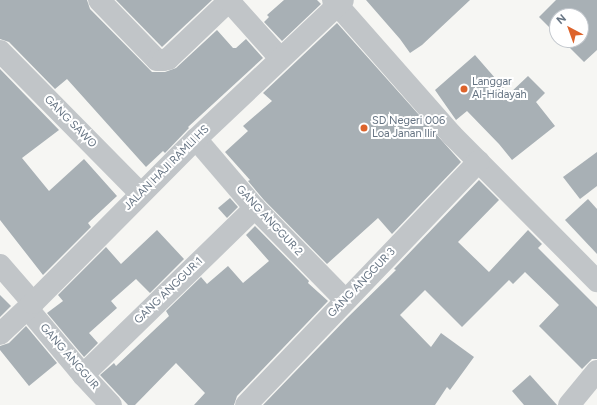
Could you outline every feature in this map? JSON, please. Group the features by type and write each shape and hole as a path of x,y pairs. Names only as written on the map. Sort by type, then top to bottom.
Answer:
{"street":[{"path":"99,0 157,60 168,59 229,1 280,58"},
{"path":"338,2 452,135 597,281"},
{"name":"JALAN HAJI RAMLI HS","path":"0,334 30,306 140,193 338,2"},
{"name":"GANG SAWO","path":"0,51 140,193"},
{"name":"GANG ANGGUR 2","path":"196,139 256,208 345,300"},
{"name":"GANG ANGGUR 3","path":"246,405 479,161"},
{"name":"GANG ANGGUR 1","path":"82,375 256,208"},
{"name":"GANG ANGGUR","path":"0,266 82,375 111,405"},
{"path":"579,401 597,370"}],"building":[{"path":"0,0 87,0 90,9 152,72 165,72 176,68 217,30 233,48 236,48 246,39 263,58 188,127 189,128 165,153 163,151 146,167 67,79 55,89 9,42 0,39"},
{"path":"116,0 212,0 162,47"},
{"path":"284,0 317,0 321,4 282,41 264,22 269,17 267,15"},
{"path":"366,0 470,0 422,45 410,53 400,39"},
{"path":"556,0 597,0 597,50 584,62 570,48 589,48 589,8 549,8 549,27 539,17"},
{"name":"SD Negeri 006 Loa Janan Ilir","path":"337,23 461,162 392,234 378,218 327,264 264,200 248,181 250,180 225,152 248,131 243,126 272,101 263,93"},
{"path":"475,55 509,94 528,76 545,93 536,102 555,126 512,160 499,144 467,111 456,120 435,90"},
{"path":"0,69 59,130 22,158 49,191 84,159 117,196 88,223 91,227 43,275 0,220"},
{"path":"597,152 597,186 580,199 563,177"},
{"path":"479,180 499,200 458,242 489,272 528,230 542,244 538,248 597,307 597,359 592,359 582,369 539,326 559,305 525,272 513,284 509,280 462,327 425,290 400,315 431,347 441,333 474,357 450,390 447,387 435,405 263,405 347,318 396,270 394,269"},
{"path":"230,198 238,207 227,218 218,208"},
{"path":"588,199 597,209 597,254 565,220"},
{"path":"255,226 309,281 308,283 328,301 237,396 234,405 194,405 205,393 176,363 135,405 128,405 100,375 114,363 116,366 169,316 166,311 201,277 207,284 228,266 243,283 269,261 246,235"},
{"path":"157,230 184,259 150,293 136,279 111,301 117,308 89,333 98,343 84,357 47,313 63,301 58,295 106,247 121,264"},
{"path":"0,295 11,306 0,317"},
{"path":"26,326 57,363 29,386 0,350 0,346 9,343"},
{"path":"530,375 557,405 524,405 512,391"}],"place":[{"name":"Langgar Al-Hidayah","path":"464,89"},
{"name":"SD Negeri 006 Loa Janan Ilir","path":"364,128"}]}
